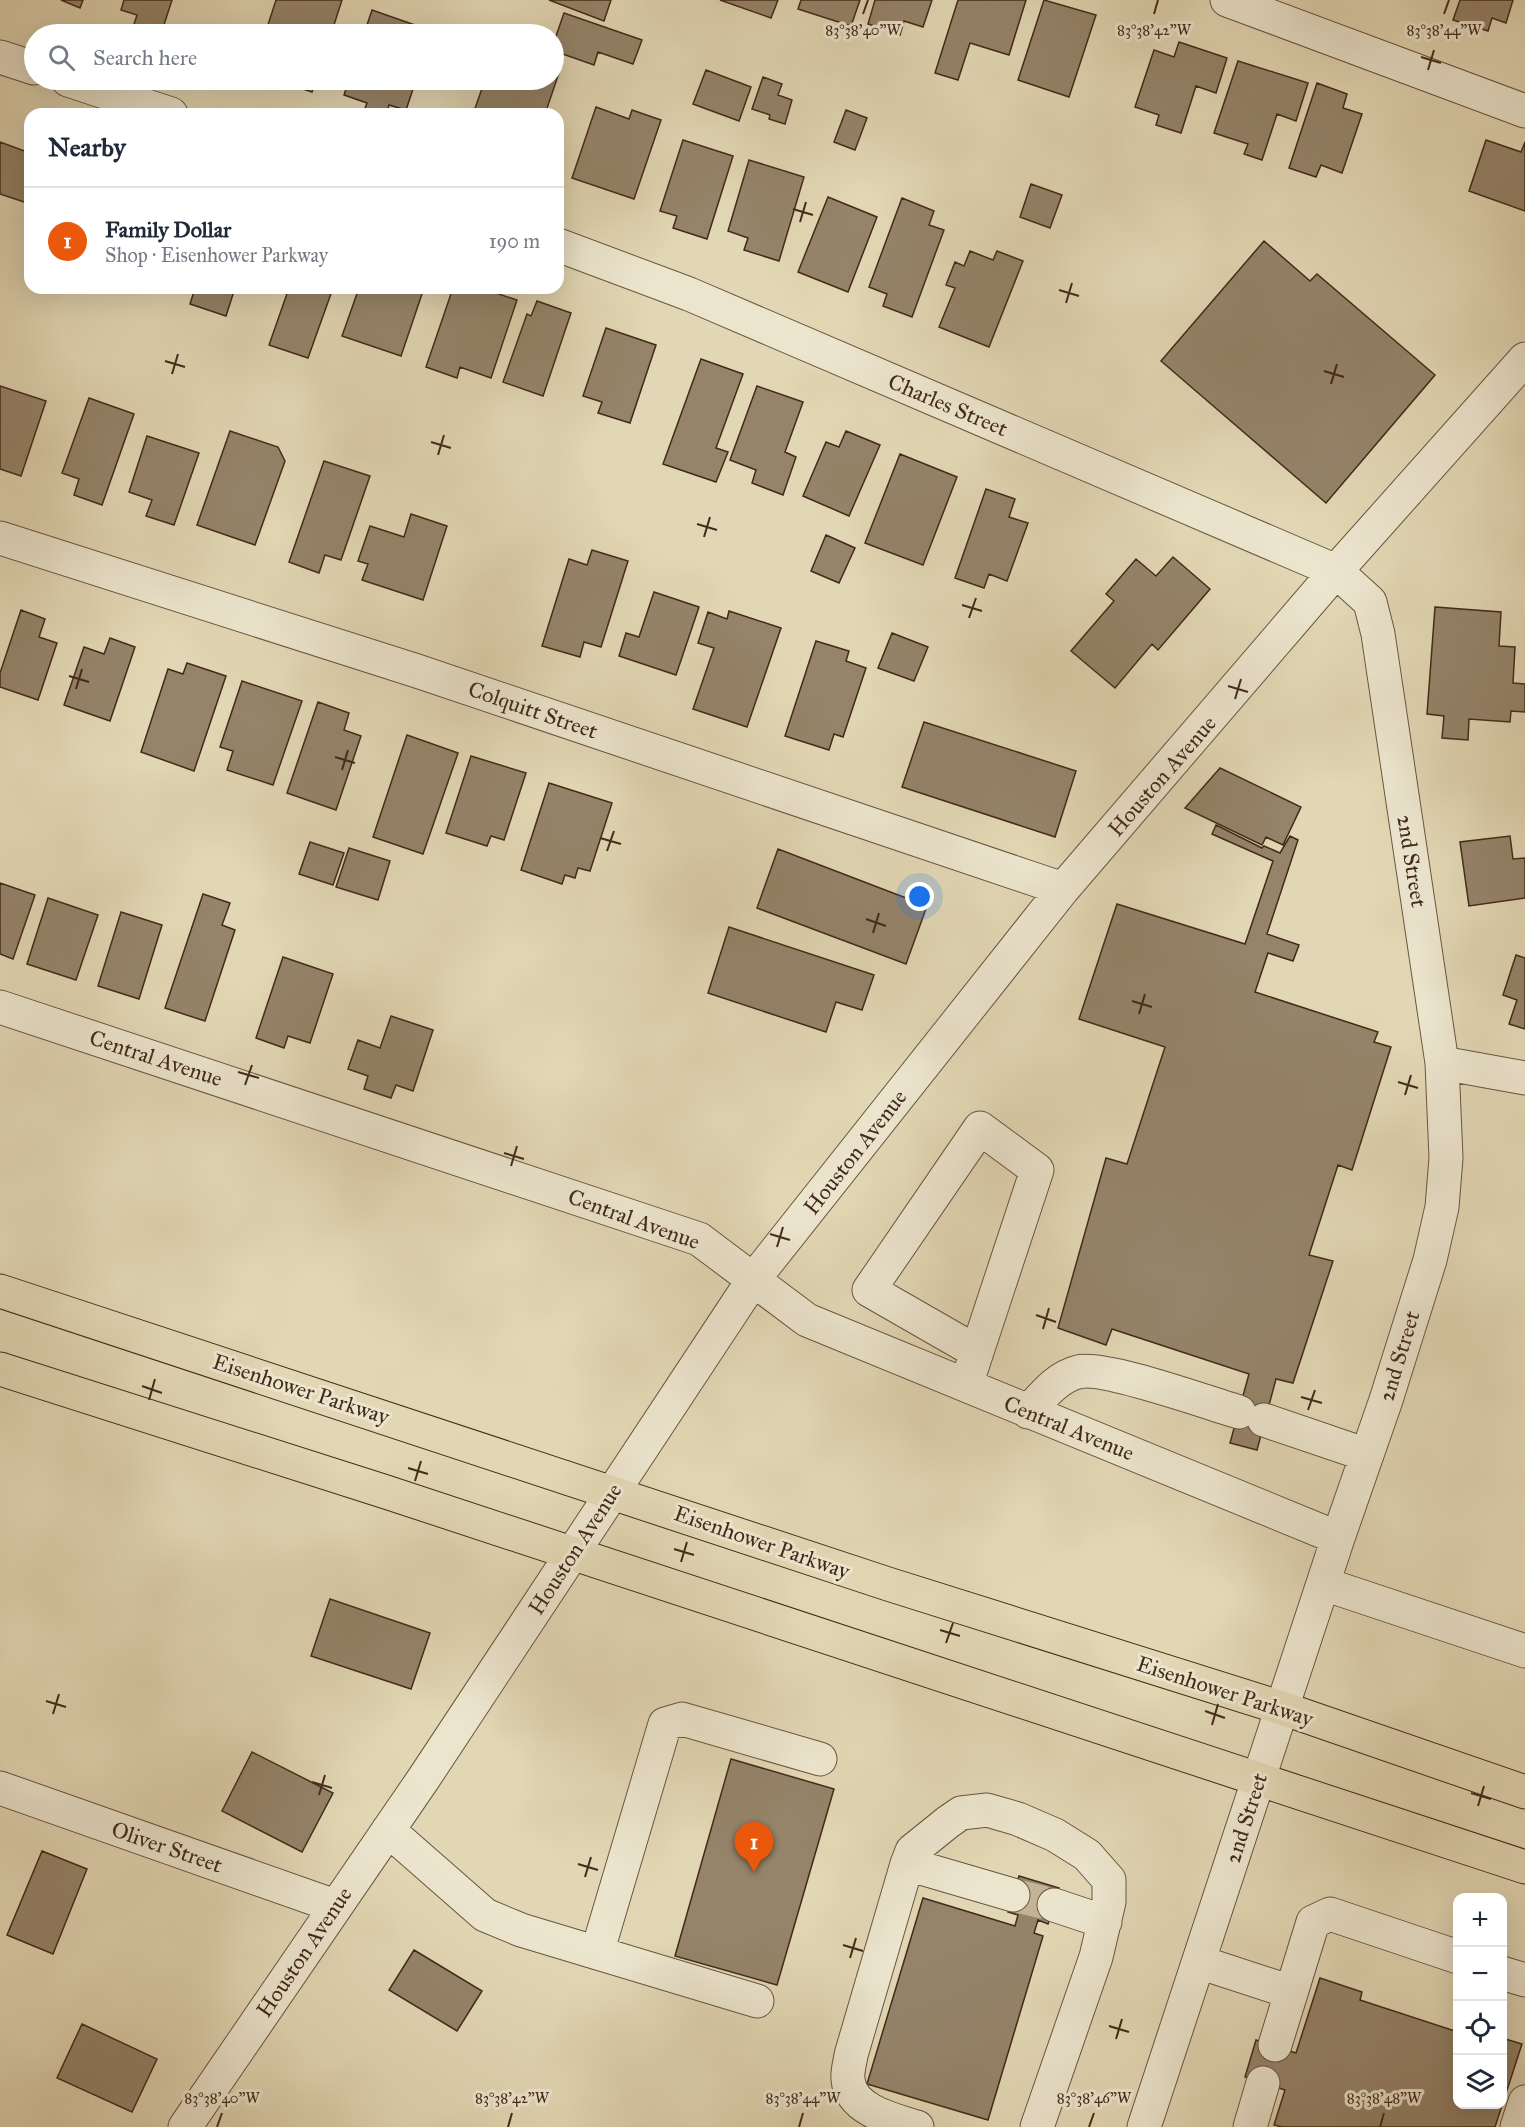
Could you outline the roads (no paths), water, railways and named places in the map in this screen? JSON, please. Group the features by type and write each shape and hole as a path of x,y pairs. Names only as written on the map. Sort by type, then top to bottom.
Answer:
{"main road":[{"name":"Eisenhower Parkway","path":"0,1291 888,1584 1282,1708 1525,1792"},
{"path":"0,1369 573,1553 1525,1868"}],"street":[{"path":"1227,0 1525,111"},
{"path":"0,57 24,65"},
{"path":"98,90 153,108"},
{"name":"Charles Street","path":"564,247 689,294 1336,572"},
{"name":"Houston Avenue","path":"185,2127 388,1830 753,1280 1063,889 1336,572 1525,359"},
{"name":"Colquitt Street","path":"0,538 417,671 1063,889"},
{"name":"2nd Street","path":"1144,2127 1367,1455 1430,1260 1442,1207 1446,1158 1442,1063 1378,634 1370,602 1336,572"},
{"name":"Central Avenue","path":"0,1006 699,1239 807,1320 1338,1538"},
{"path":"1442,1063 1525,1078"},
{"path":"966,1385 977,1352 1037,1170 980,1128 869,1290 977,1352"},
{"path":"1028,1412 1050,1388 1079,1371 1105,1372 1252,1416 1367,1455"},
{"path":"1324,1584 1525,1651"},
{"path":"597,1953 665,1724 682,1719 820,1759"},
{"name":"Oliver Street","path":"0,1788 335,1906"},
{"path":"917,2127 893,2120 866,2107 854,2097 848,2080 850,2055 912,1851 961,1813 987,1810 1018,1819 1055,1835 1087,1855 1109,1880 1105,1922 1096,1957 1037,2127"},
{"path":"388,1830 485,1916 520,1930 757,2001"},
{"path":"907,1864 1013,1895"},
{"path":"1054,1905 1105,1922"},
{"path":"1275,2045 1314,1922 1330,1914 1453,1956"},
{"path":"1199,1962 1291,1992"},
{"path":"1507,1974 1525,1980"},
{"path":"1250,2127 1263,2083"},
{"path":"1517,2127 1525,2102"}],"tunnel":[{"path":"1013,1895 1054,1905"}],"place":[{"name":"Family Dollar","path":"754,1872"}]}
